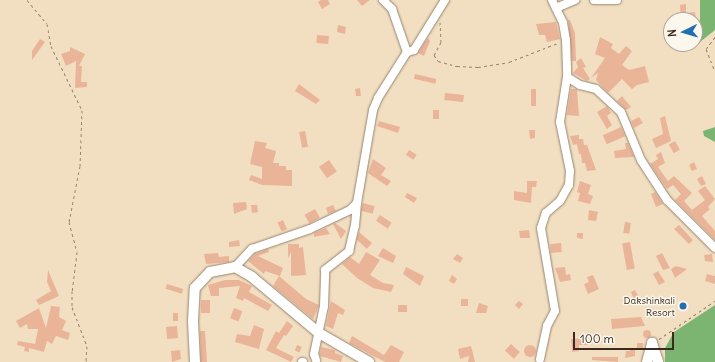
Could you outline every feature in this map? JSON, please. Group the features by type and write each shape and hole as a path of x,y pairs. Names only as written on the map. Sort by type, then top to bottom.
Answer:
{"main road":[{"path":"195,362 193,321 195,288 210,272 235,267 252,277 294,315 319,333 370,362"},
{"path":"647,362 652,343"},
{"path":"652,343 658,362"}],"street":[{"path":"383,0 392,9 407,52"},
{"path":"317,361 314,354 324,306 325,270 349,251 357,203 363,182 373,110 407,52 414,50 426,28 439,12 445,0"},
{"path":"540,358 547,326 555,312 541,228 546,213 560,201 569,185 570,171 560,122 567,77 566,40 554,4 575,0"},
{"path":"594,0 617,0"},
{"path":"567,77 580,85 596,89 621,112 641,160 667,200 715,248"},
{"path":"235,267 252,248 310,229 336,215 350,210 357,203"}],"path":[{"path":"28,0 47,24 51,46 82,110 80,166 76,190 69,212 77,252 72,307 87,346 86,362"},
{"path":"439,12 441,42 434,55 438,61 457,66 478,67 509,62 566,40"},
{"path":"715,37 706,49 715,71"},
{"path":"652,343 715,301"}],"green space":[{"path":"700,0 715,0 715,30 703,40 703,12 700,12"},
{"path":"715,127 715,142 704,136 703,131"},
{"path":"715,305 715,362 665,362 665,348 674,332"}],"building":[{"path":"321,0 328,0 330,4 322,9 318,2"},
{"path":"357,0 370,0 362,6"},
{"path":"686,4 686,12 680,12 680,5"},
{"path":"568,20 570,20 575,33 576,61 572,61"},
{"path":"556,22 560,39 547,42 545,35 539,35 536,24"},
{"path":"338,25 346,27 345,34 337,32"},
{"path":"317,35 329,36 328,44 316,43"},
{"path":"600,37 613,44 611,48 619,54 626,46 632,51 622,65 629,70 645,66 649,82 637,85 632,89 622,79 608,93 596,80 598,73 591,78 605,58 595,54"},
{"path":"428,38 430,41 424,56 418,53"},
{"path":"40,39 45,42 32,60 32,51"},
{"path":"70,47 85,54 79,66 82,66 81,82 87,82 87,87 75,88 76,61 66,66 61,54 70,51"},
{"path":"581,58 586,67 583,68 590,79 587,81 573,73 578,67 576,62"},
{"path":"415,74 436,79 435,84 414,79"},
{"path":"299,84 320,100 316,104 295,91"},
{"path":"360,88 361,96 356,96 355,89"},
{"path":"531,89 536,89 536,106 531,106"},
{"path":"571,89 577,89 579,116 567,115"},
{"path":"445,93 464,95 463,102 444,100"},
{"path":"622,96 631,107 626,110 617,101"},
{"path":"607,106 611,113 607,116 612,125 607,129 597,112"},
{"path":"433,110 439,110 439,119 433,119"},
{"path":"665,116 671,141 656,148 652,139 663,134 660,118"},
{"path":"639,117 643,123 634,128 631,121"},
{"path":"379,121 400,127 398,133 377,126"},
{"path":"621,127 625,136 607,144 603,135"},
{"path":"529,130 535,130 535,138 530,139"},
{"path":"305,131 308,147 302,148 299,132"},
{"path":"579,135 579,139 583,139 584,145 587,145 596,170 587,171 585,163 582,163 581,154 579,154 577,144 573,145 570,136"},
{"path":"255,141 267,143 265,148 276,151 273,163 279,163 279,166 286,166 286,170 292,170 292,186 262,185 249,180 251,175 262,179 262,167 250,164"},
{"path":"675,141 680,150 674,153 669,144"},
{"path":"625,143 628,143 634,157 615,158 614,151 626,149"},
{"path":"409,150 417,155 413,160 406,155"},
{"path":"661,152 665,163 658,167 668,181 674,176 692,193 684,201 692,210 705,200 698,191 705,186 715,199 708,207 710,209 702,216 715,231 715,240 675,200 681,194 673,185 667,189 650,164 658,159 656,155"},
{"path":"373,159 386,168 381,175 391,181 387,186 368,173"},
{"path":"329,160 337,172 327,178 319,167"},
{"path":"694,162 697,169 692,171 689,165"},
{"path":"702,176 706,184 701,186 697,179"},
{"path":"527,181 537,181 536,187 532,187 531,203 514,200 514,191 527,193"},
{"path":"580,181 591,185 588,194 593,196 590,204 578,201 580,193 577,192"},
{"path":"655,192 663,204 656,207 651,194"},
{"path":"407,193 417,198 414,203 405,197"},
{"path":"246,202 247,209 234,214 233,203"},
{"path":"363,203 375,206 373,214 361,211"},
{"path":"251,205 257,205 258,212 252,213"},
{"path":"333,205 336,211 328,214 326,208"},
{"path":"315,209 320,218 309,224 305,215"},
{"path":"589,210 598,212 596,221 588,220"},
{"path":"380,215 392,223 388,229 376,221"},
{"path":"283,220 287,229 282,232 278,222"},
{"path":"625,222 631,223 629,234 623,233"},
{"path":"335,223 346,231 341,239 333,224"},
{"path":"679,225 693,240 689,244 674,229"},
{"path":"326,228 330,234 314,237 314,233"},
{"path":"529,230 530,238 520,238 519,231"},
{"path":"359,232 372,243 367,249 357,240"},
{"path":"577,233 583,233 583,239 577,238"},
{"path":"239,240 240,246 229,247 229,242"},
{"path":"630,242 635,269 627,270 622,243"},
{"path":"561,243 562,252 551,253 550,244"},
{"path":"288,244 299,244 299,248 303,247 306,275 291,276 291,252 288,258"},
{"path":"383,248 396,256 393,263 378,256"},
{"path":"268,249 269,252 258,256 283,268 280,276 265,271 264,274 248,261 255,254"},
{"path":"366,252 380,260 370,275 383,283 394,285 391,292 373,288 357,278 342,264 350,257 359,264"},
{"path":"218,253 219,257 229,256 229,262 206,264 204,254"},
{"path":"662,253 670,268 663,270 656,256"},
{"path":"457,254 463,258 460,263 453,259"},
{"path":"712,254 713,262 705,261 704,255"},
{"path":"676,266 687,269 675,278 671,269"},
{"path":"406,267 424,276 420,286 403,274"},
{"path":"565,267 566,275 570,274 571,280 560,282 555,268"},
{"path":"48,270 59,296 39,305 36,300 51,291 47,282"},
{"path":"658,271 665,282 659,285 653,274"},
{"path":"707,274 715,276 715,284 705,281"},
{"path":"452,275 457,279 454,284 449,281"},
{"path":"593,275 599,289 588,294 584,284 589,282 587,277"},
{"path":"279,276 306,299 319,305 313,319 273,286"},
{"path":"225,280 239,280 252,286 249,292 272,305 268,311 244,298 243,301 236,298 240,286 219,288 219,296 211,296 208,285"},
{"path":"167,284 183,289 182,294 166,289"},
{"path":"635,290 640,299 635,302 631,292"},
{"path":"461,299 468,299 468,306 461,306"},
{"path":"201,300 210,300 210,313 201,313"},
{"path":"331,301 345,310 343,315 338,313 333,329 326,326"},
{"path":"519,301 523,304 519,309 515,305"},
{"path":"479,303 488,306 486,313 476,313"},
{"path":"398,305 407,305 407,312 398,312"},
{"path":"51,306 60,307 59,317 66,321 62,330 70,333 68,340 56,336 52,344 47,341 44,352 29,348 29,352 24,351 25,347 17,345 18,341 35,344 38,329 28,329 27,324 20,328 16,321 39,308 46,328"},
{"path":"234,308 242,311 238,321 230,318"},
{"path":"173,313 178,313 178,321 173,321"},
{"path":"641,317 645,326 612,329 611,319"},
{"path":"287,321 293,326 286,336 284,335 276,348 294,357 291,362 266,350 276,331 279,333"},
{"path":"254,325 264,329 259,349 235,342 237,334 250,336"},
{"path":"177,326 178,338 167,339 166,327"},
{"path":"645,330 649,330 651,334 649,338 645,338 643,336 643,332"},
{"path":"200,331 205,331 207,362 201,362"},
{"path":"352,336 384,355 391,345 404,352 399,362 385,362 349,343"},
{"path":"587,338 588,345 579,345 579,351 572,352 571,339"},
{"path":"637,343 643,343 643,349 637,349"},
{"path":"511,344 520,352 514,359 505,351"},
{"path":"297,345 302,347 299,352 295,351"},
{"path":"530,345 534,347 536,351 534,355 530,357 526,355 524,351 526,347"},
{"path":"471,346 475,362 468,362 469,356 460,359 458,349"},
{"path":"321,347 335,350 335,353 343,356 341,362 320,356"},
{"path":"630,348 635,348 635,356 625,358 626,351 630,351"},
{"path":"180,350 181,359 172,362 171,351"},
{"path":"592,357 618,357 618,362 592,360"}],"place":[{"name":"Dakshinkali Resort","path":"683,306"}]}
